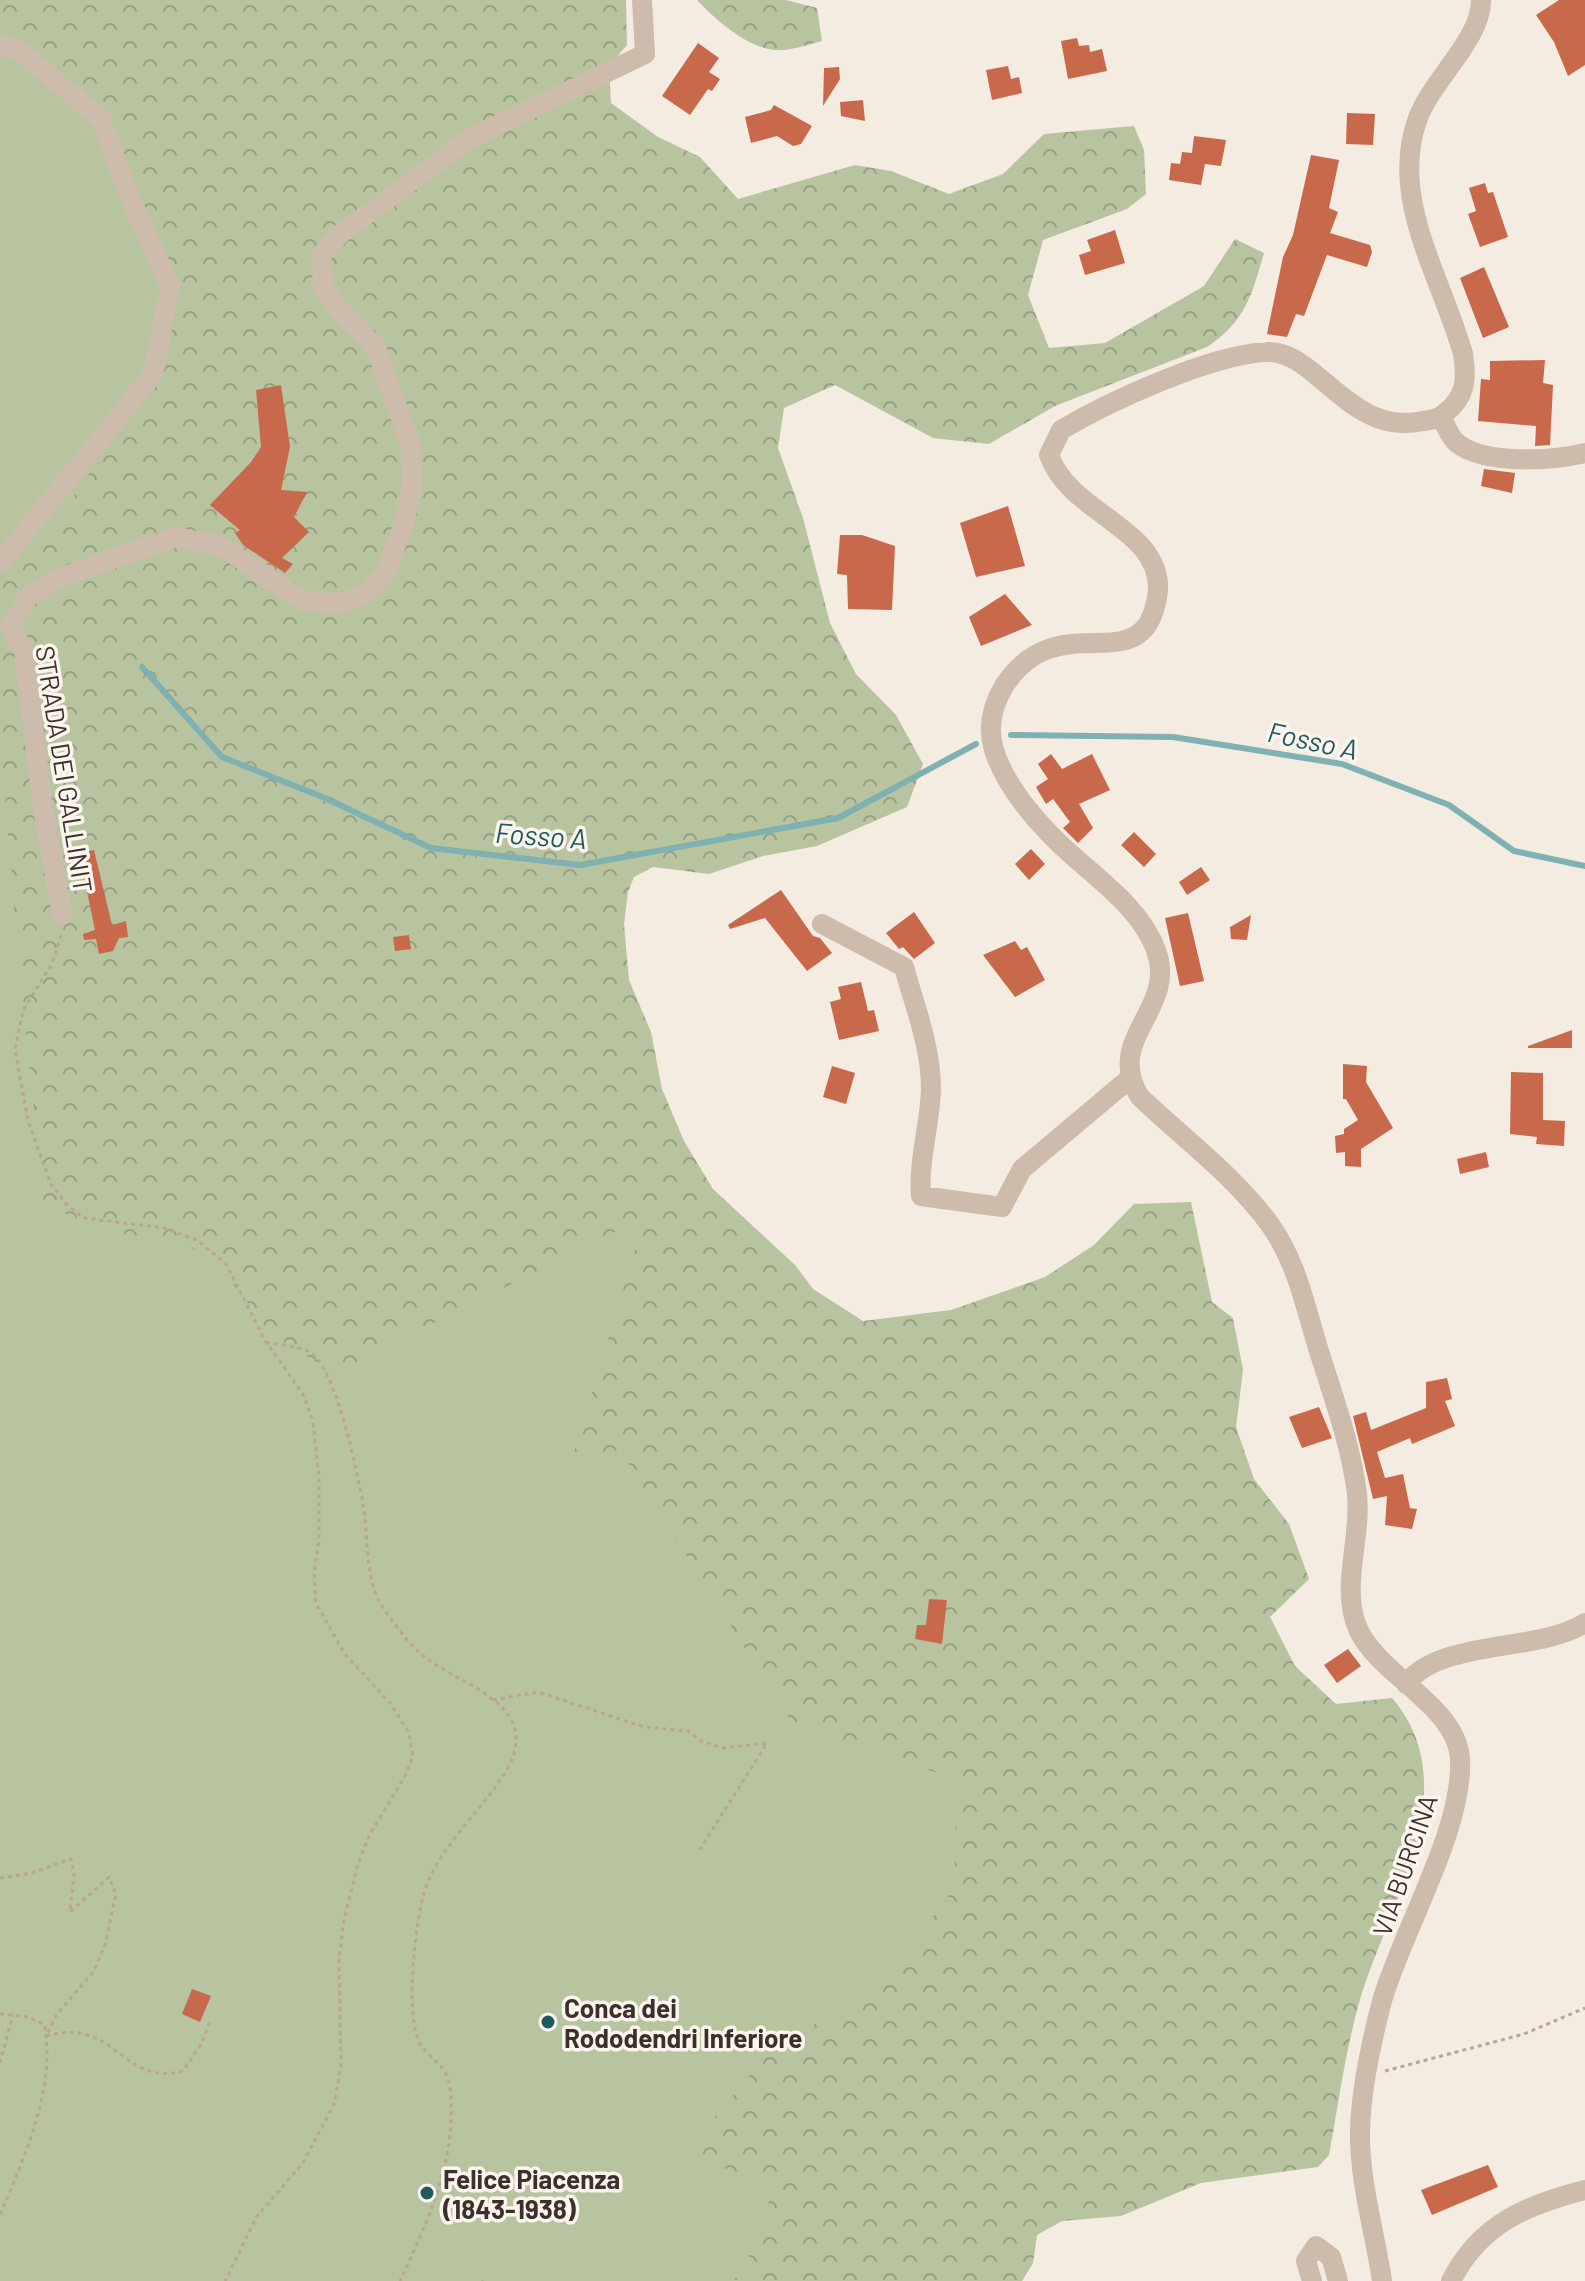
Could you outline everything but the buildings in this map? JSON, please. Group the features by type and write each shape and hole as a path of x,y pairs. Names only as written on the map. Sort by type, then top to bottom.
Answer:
{"street":[{"name":"STRADA DEI GALLINIT","path":"62,915 43,809 24,651 5,623 28,597 56,579 176,537 221,546 303,601 340,604 367,593 386,572 404,523 412,486 411,447 376,348 335,305 323,287 321,255 340,234 471,138 645,54 642,0"},
{"path":"822,924 904,967 930,1059 931,1091 919,1180 921,1196 1002,1207 1022,1169 1129,1079 1129,1051 1155,1004 1161,969 1157,952 1146,929 1130,908 1070,854 1018,795 994,750 990,725 995,701 1025,660 1047,648 1127,638 1143,631 1153,611 1158,590 1155,567 1146,550 1084,503 1060,478 1049,455 1053,442 1061,430 1081,418 1193,371 1270,351 1299,362 1363,412 1386,422 1408,425 1441,417 1461,399 1466,374 1455,324 1412,202 1410,148 1418,117 1437,80 1478,23 1481,0"},
{"path":"0,45 19,50 101,119 130,198 170,286 153,374 0,563"},
{"path":"1441,417 1455,442 1477,454 1556,460 1585,453"},
{"name":"VIA BURCINA","path":"1129,1079 1140,1097 1252,1202 1292,1258 1355,1477 1360,1518 1351,1590 1354,1613 1369,1646 1453,1734 1460,1756 1458,1786 1442,1844 1383,2000 1366,2075 1360,2132 1362,2160 1382,2281"},
{"path":"1406,1684 1413,1674 1437,1662 1494,1647 1552,1637 1585,1623"},
{"path":"1451,2281 1478,2241 1496,2224 1542,2201 1585,2190"},
{"path":"1312,2281 1306,2261 1316,2246 1331,2257 1338,2281"}],"path":[{"name":"STRADA DEI GALLINIT","path":"62,915 52,964 23,1010 15,1049 28,1121 51,1184 67,1205 84,1218 164,1228 197,1240 226,1264 266,1342 303,1394 313,1422 319,1476 319,1539 314,1574 316,1603 344,1653 390,1703 409,1733 413,1756 370,1834 358,1863 344,1920 339,1958 341,2067 334,2104 303,2163 257,2216 225,2281"},
{"path":"266,1342 310,1352 325,1369 335,1391 362,1501 369,1563 378,1599 419,1653 485,1691 504,1710 515,1730 515,1754 500,1783 438,1866 424,1892 413,2006 418,2040 445,2067 450,2088 450,2122 437,2199 400,2281"},
{"path":"493,1700 538,1692 644,1727 688,1731 701,1741 724,1748 767,1743 697,1854"},
{"path":"0,1878 32,1873 71,1859 74,1873 70,1912 109,1877 116,1894 105,1945 94,1971 57,2014 46,2036"},
{"path":"1366,2075 1487,2046 1585,2008"},
{"path":"0,2014 13,2014 44,2024 47,2071 23,2159 0,2215"},
{"path":"0,2063 13,2014"},
{"path":"46,2036 79,2031 92,2035 151,2075 166,2076 183,2071 202,2043 210,2021"}],"green space":[{"path":"0,0 626,0 627,45 609,66 611,103 658,137 700,157 738,199 855,165 891,171 949,194 1003,174 1044,134 1134,126 1144,150 1146,194 1127,209 1043,240 1028,295 1049,348 1105,343 1204,286 1235,239 1264,253 1245,306 1220,338 1207,347 1055,406 989,444 933,438 835,385 784,408 778,448 803,518 830,623 856,674 896,715 923,764 907,807 817,846 763,856 709,874 653,867 634,877 628,892 624,924 629,980 651,1032 662,1089 684,1141 713,1189 795,1265 813,1289 863,1321 951,1310 1045,1277 1094,1245 1134,1204 1191,1202 1212,1302 1233,1318 1243,1370 1236,1427 1254,1479 1289,1524 1309,1579 1270,1617 1295,1666 1336,1704 1392,1698 1413,1732 1423,1768 1423,1806 1416,1844 1362,1993 1347,2053 1329,2155 1318,2167 1201,2183 1121,2216 1062,2221 1037,2235 1033,2263 1022,2281 116,2281 0,2165"},
{"path":"697,0 786,0 817,8 822,41 798,48 772,50 736,34"},
{"path":"0,53 109,126 164,285 146,390 55,524 0,567"},
{"path":"0,735 19,971 44,1203 102,1231 183,1242 220,1267 270,1333 334,1373 645,1217 572,1459 620,1450 790,1720 957,1780 954,1889 885,1978 766,2056 688,2149 772,2193 742,2275 730,2281 0,2281"}],"waterway":[{"name":"Fosso A","path":"142,667 222,757 325,798 431,848 580,865 838,818 976,744"},
{"name":"Fosso A","path":"1011,735 1173,737 1342,764 1449,805 1514,851 1585,866"}],"place":[{"name":"Conca dei Rododendri Inferiore","path":"548,2022"},
{"name":"Felice Piacenza (1843-1938)","path":"427,2193"}]}
